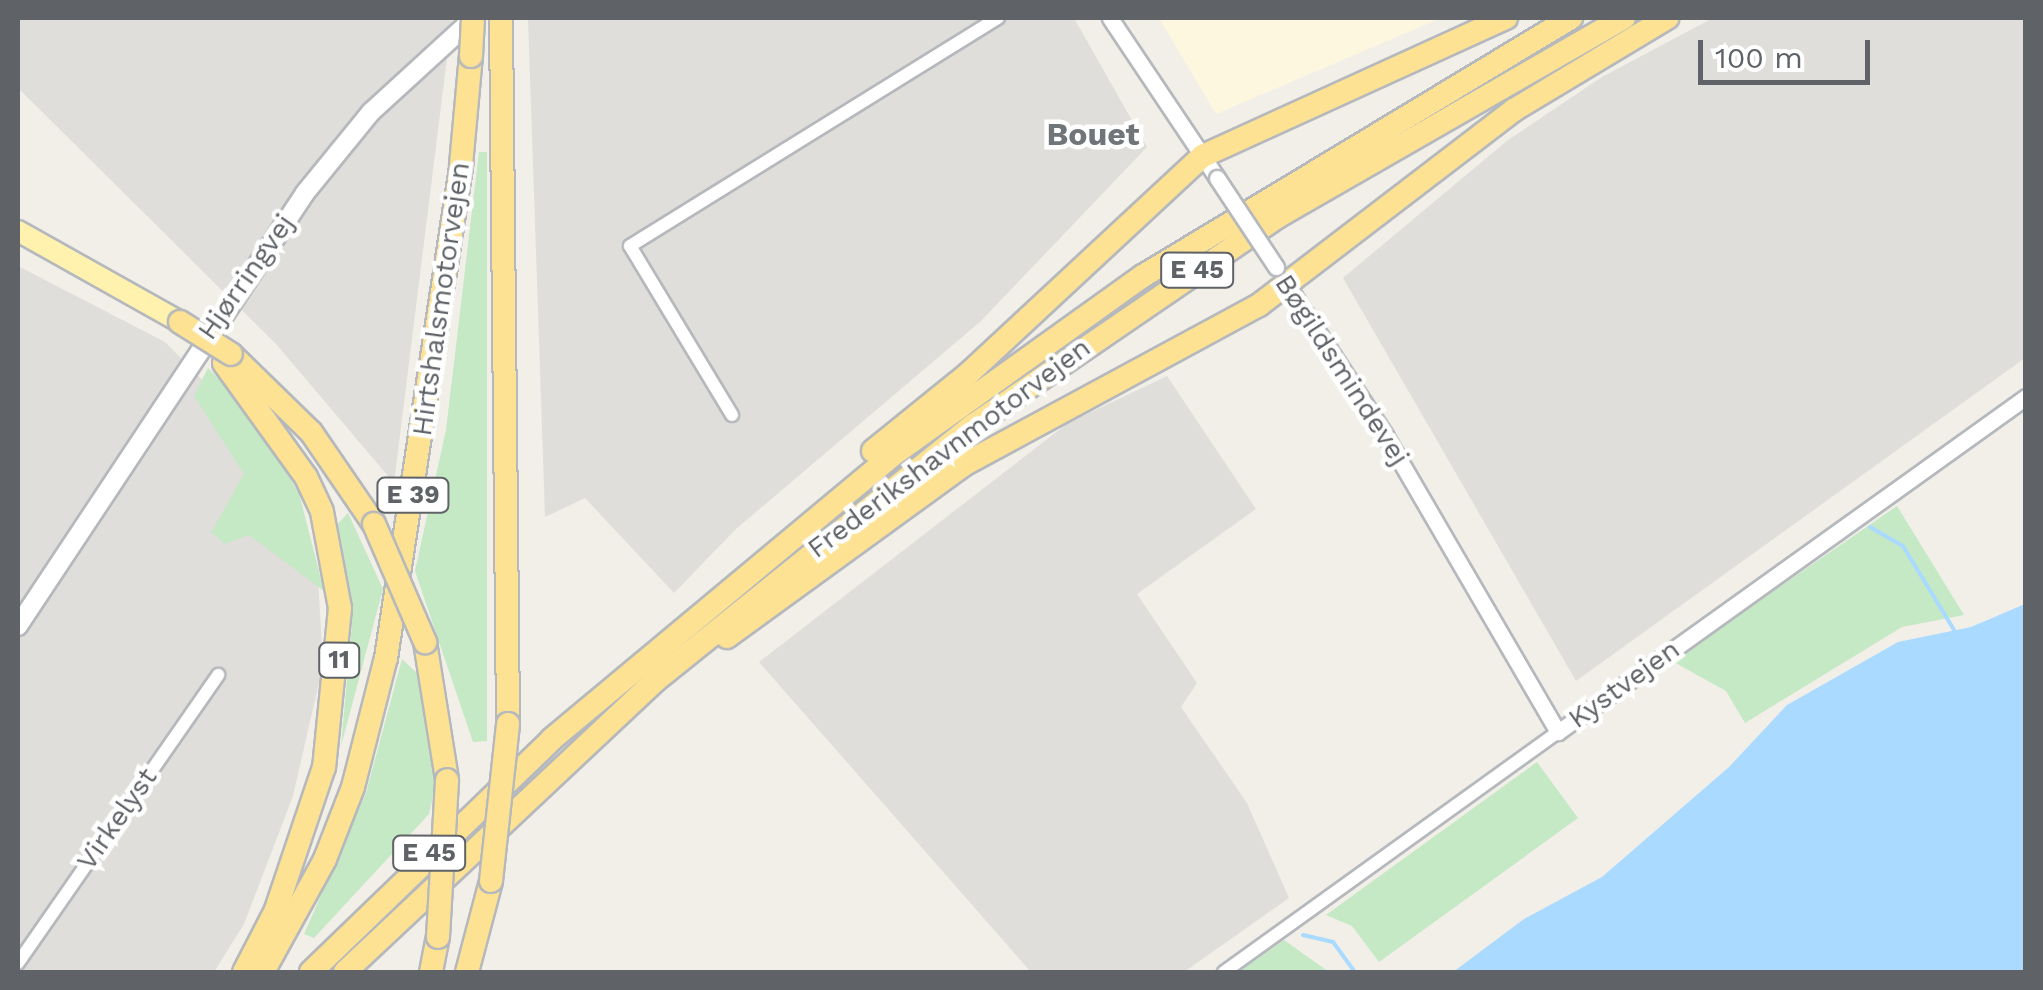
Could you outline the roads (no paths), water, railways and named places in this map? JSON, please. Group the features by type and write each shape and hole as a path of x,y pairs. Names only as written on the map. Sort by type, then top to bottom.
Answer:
{"highway":[{"name":"Hirtshalsmotorvejen","path":"263,972 326,858 352,788 386,658 458,185 473,18"},
{"path":"552,739 674,618 968,374 1202,156 1506,18"},
{"name":"Frederikshavnmotorvejen","path":"311,972 552,739 784,540 978,391 1160,266 1571,18"},
{"name":"Frederikshavnmotorvejen","path":"345,972 546,777 746,603 972,426 1279,216 1624,18"},
{"path":"546,777 965,464 1282,277 1514,110 1667,18"},
{"name":"Hirtshalsmotorvejen","path":"466,972 491,880 508,724 501,26"},
{"name":"11","path":"176,318 310,432 374,524 425,642 447,780 438,937 432,972"},
{"name":"11","path":"227,359 306,477 322,512 340,608 324,767 276,910 244,972"}],"main road":[{"name":"Hjørringvej","path":"18,626 54,565 304,193 372,112 473,18"},
{"name":"11","path":"18,231 176,318"},
{"name":"Hjørringvej","path":"18,604 54,565"}],"street":[{"path":"732,414 630,246 998,18"},
{"name":"Bøgildsmindevej","path":"1110,18 1386,435 1558,732"},
{"name":"Kystvejen","path":"1224,972 2026,397"},
{"name":"Virkelyst","path":"18,962 218,676"}],"water":[{"path":"2025,604 2025,972 1453,972 1524,919 1602,877 1729,767 1787,705 1898,642 1971,627"}],"waterway":[{"path":"1870,527 1903,546 1954,630"},
{"path":"1303,935 1333,942 1355,972"}],"district":[{"name":"Bouet","path":"1093,134"}]}
